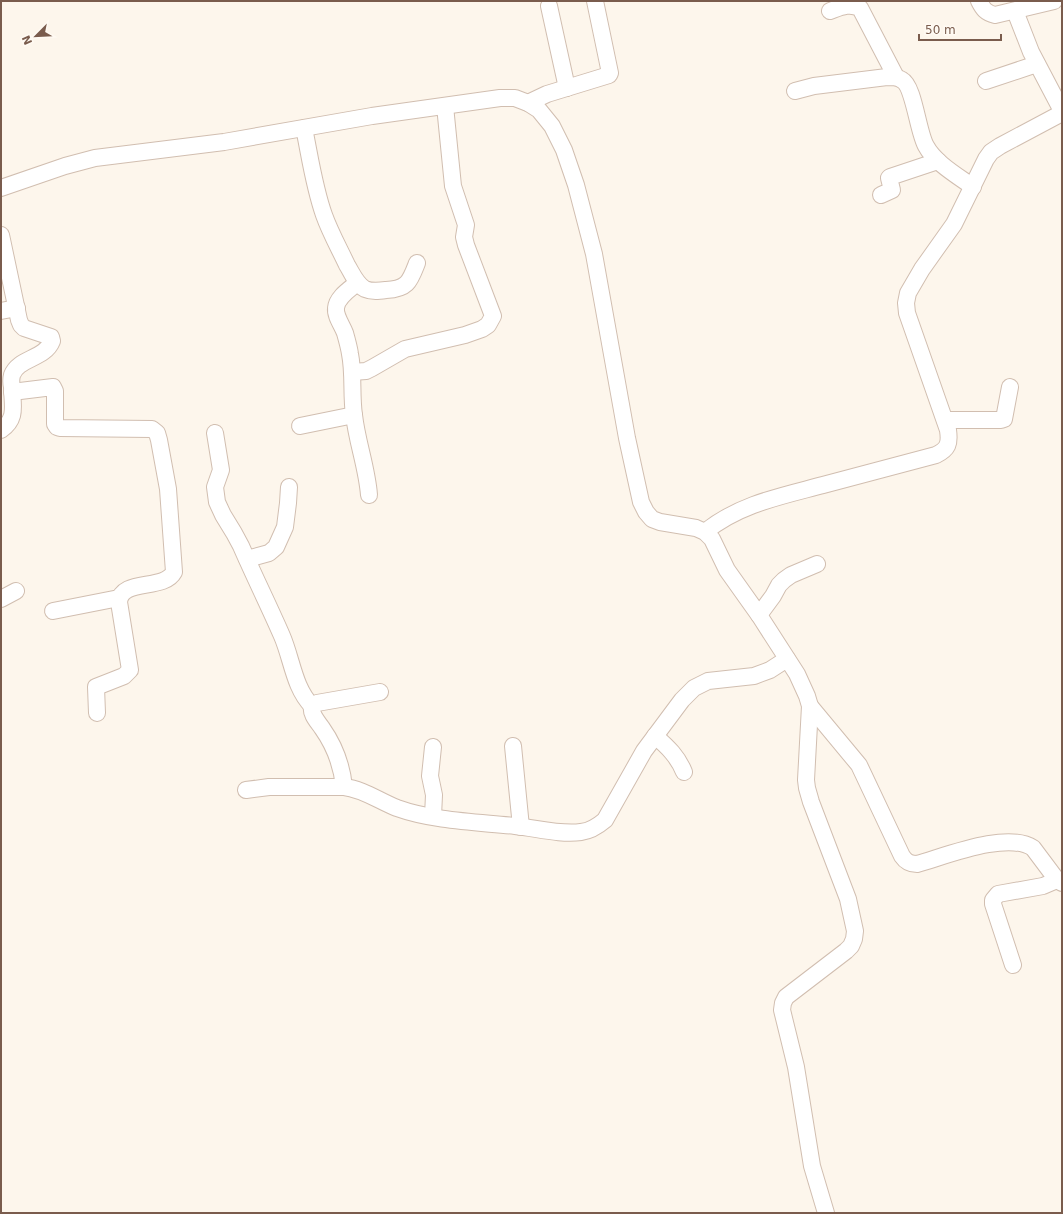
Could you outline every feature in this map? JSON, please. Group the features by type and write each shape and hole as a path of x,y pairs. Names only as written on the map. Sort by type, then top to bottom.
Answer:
{"street":[{"path":"528,103 546,94 609,75 610,73 595,1"},
{"path":"979,1 988,14 995,15 1054,1"},
{"path":"830,11 847,5 860,8 896,77"},
{"path":"549,6 567,88"},
{"path":"705,532 717,522 744,508 775,498 936,455 944,451 947,446 949,438 948,430 907,313 906,303 908,293 922,269 954,224 986,159 991,152 1062,112 1037,64 1015,11"},
{"path":"986,81 1037,64"},
{"path":"795,90 814,86 887,77 896,77 903,80 911,94 925,146 938,160 973,187"},
{"path":"1,188 95,158 224,142 372,116 500,98 515,98 528,103 539,110 552,126 564,150 576,185 594,254 627,438 641,502 646,512 652,519 660,522 696,528 705,532 712,540 727,570 759,615 797,674 810,706 807,788 847,895 855,931 851,946 786,997 782,1010 796,1067 812,1166 826,1213"},
{"path":"352,372 366,371 405,349 465,335 482,329 488,325 493,316 464,237 466,226 454,186 445,106"},
{"path":"304,128 313,174 324,214 334,240 357,283 364,289 373,291 392,290 408,283 417,263"},
{"path":"882,195 892,190 890,177 938,160"},
{"path":"1,235 21,325 24,328 51,337 52,341 48,349 17,368 12,375 13,412 8,425 1,430"},
{"path":"357,283 338,301 336,312 345,332 353,369 352,392 354,415 367,474 369,495"},
{"path":"1,311 16,308"},
{"path":"12,392 53,387 55,391 56,427 152,429 157,433 159,440 168,489 174,572 172,576 165,580 128,589 121,594 119,602 130,670 124,676 96,687 97,714"},
{"path":"944,420 1004,419 1010,387"},
{"path":"300,426 354,415"},
{"path":"215,433 221,470 216,487 217,502 234,533 282,637 299,687 306,700 312,706 311,710 329,739 343,777 344,787"},
{"path":"246,559 269,553 276,547 284,527 289,486"},
{"path":"759,615 784,580 791,575 816,564"},
{"path":"1,598 16,591"},
{"path":"53,611 119,598"},
{"path":"246,790 269,787 344,787 365,793 397,808 416,813 466,822 571,833 582,832 599,825 605,820 644,751 682,700 694,688 708,681 754,676 770,670 787,659"},
{"path":"312,706 317,703 380,692"},
{"path":"810,706 859,765 902,856 906,861 912,864 917,864 973,848 999,842 1006,842 1028,845 1033,848 1060,881 1043,886 998,894 993,900 1013,965"},
{"path":"655,736 676,756 684,772"},
{"path":"433,746 430,776 434,795 433,816"},
{"path":"514,746 521,827"}]}
